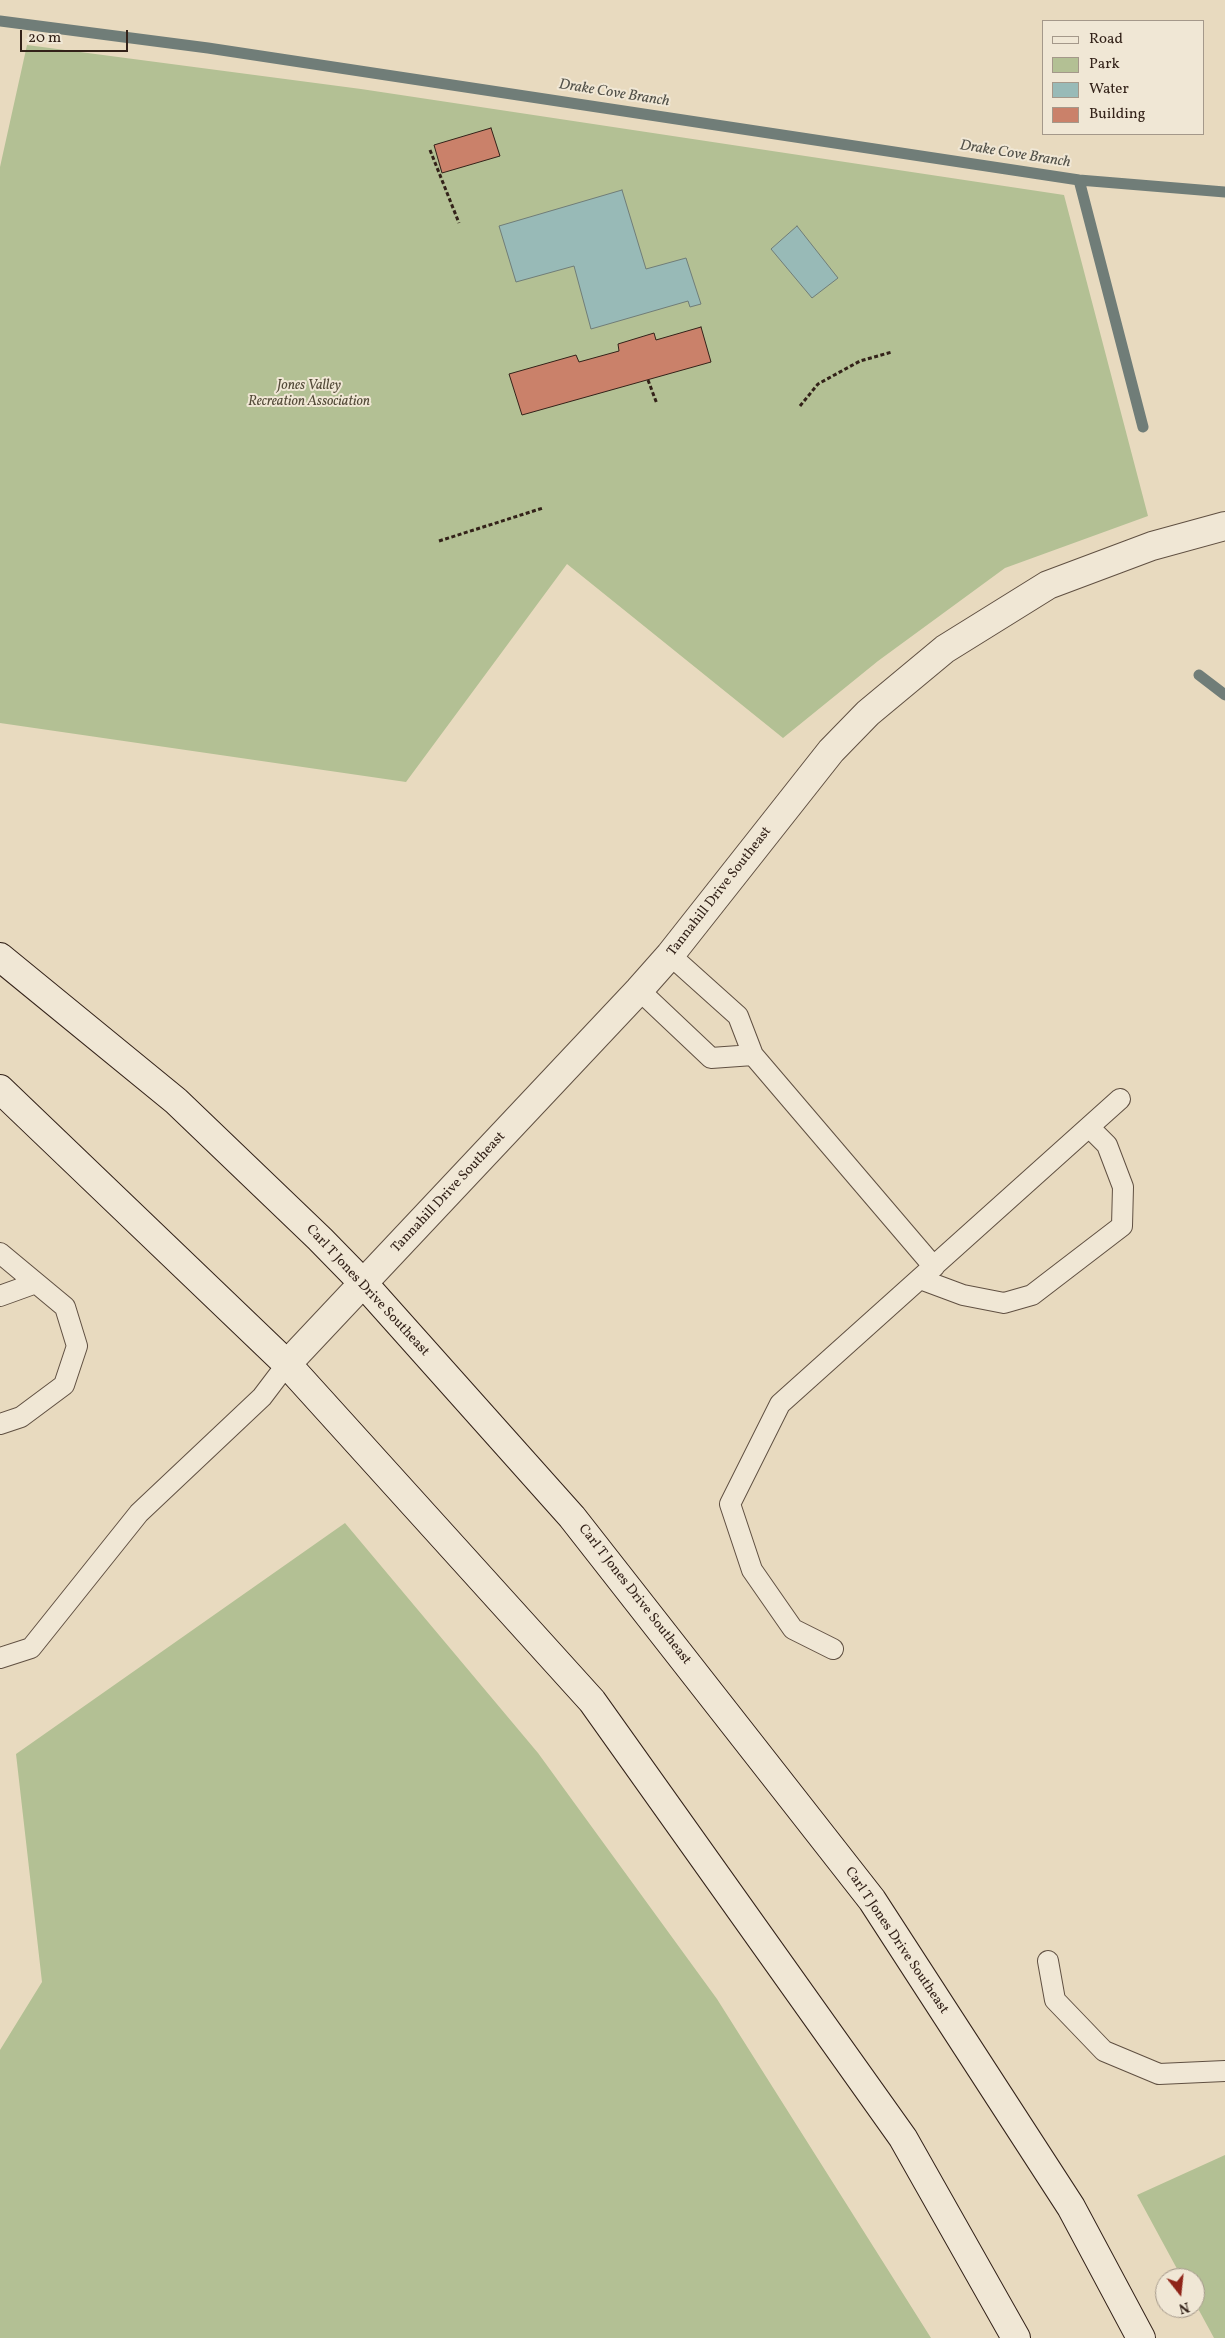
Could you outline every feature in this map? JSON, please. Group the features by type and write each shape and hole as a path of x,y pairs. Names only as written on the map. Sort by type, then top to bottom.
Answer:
{"main road":[{"name":"Tannahill Drive Southeast","path":"287,1364 639,990 670,955 831,751 868,713 944,649 1048,585 1152,546 1225,526"},
{"name":"Carl T Jones Drive Southeast","path":"0,957 176,1101 364,1284 572,1517 872,1900 1071,2207 1141,2338"},
{"path":"0,1089 287,1364 592,1701 903,2138 1016,2338"}],"lane":[{"path":"670,955 738,1016 753,1055 927,1273 963,1295 1004,1303 1032,1295 1122,1226 1123,1186 1107,1145 1089,1127"},
{"path":"639,990 712,1058 753,1055"},
{"path":"833,1650 793,1629 752,1570 730,1504 780,1404 1120,1099"},
{"path":"0,1252 65,1307 77,1346 64,1385 21,1417 0,1424"},
{"path":"0,1296 36,1283"},
{"path":"0,1658 32,1648 139,1513 262,1397 287,1364"},
{"path":"1048,1961 1055,2000 1104,2051 1160,2074 1225,2071"}],"path":[{"path":"430,150 459,223"},
{"path":"800,406 818,384 860,361 892,352"},
{"path":"648,380 657,404"},
{"path":"439,541 543,508"}],"green space":[{"name":"Jones Valley Recreation Association","path":"27,45 361,89 1064,195 1148,516 1005,568 878,661 783,738 567,564 406,782 0,723 0,167"},
{"path":"345,1523 538,1753 717,1999 931,2338 0,2338 0,2050 42,1982 16,1754"},
{"path":"1225,2155 1225,2338 1214,2338 1203,2318 1205,2318 1205,2268 1177,2268 1137,2195"}],"water":[{"path":"622,190 646,269 686,258 701,304 690,307 688,301 591,329 574,266 516,282 499,226"},
{"path":"797,226 838,278 812,298 771,249"}],"building":[{"path":"491,128 500,156 442,173 434,145"},
{"path":"701,327 711,362 522,415 509,374 576,355 579,362 619,351 618,344 654,333 656,340"}],"waterway":[{"name":"Drake Cove Branch","path":"0,21 208,48 1079,180 1225,192"},
{"path":"1079,180 1143,427"},
{"path":"1199,675 1225,695"}]}
